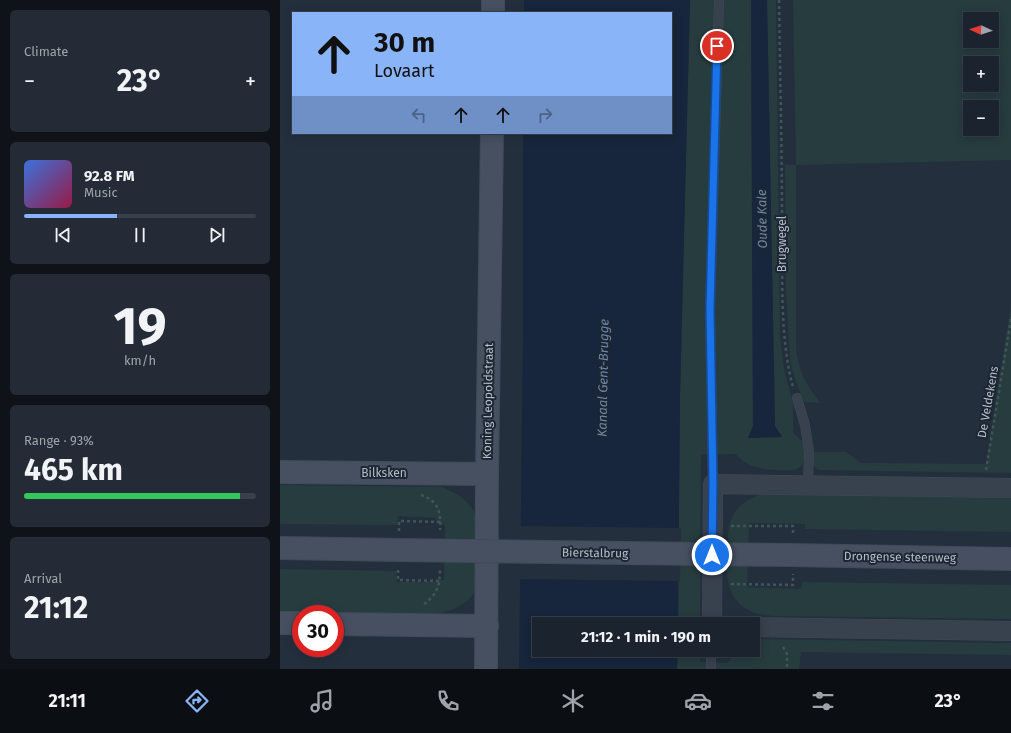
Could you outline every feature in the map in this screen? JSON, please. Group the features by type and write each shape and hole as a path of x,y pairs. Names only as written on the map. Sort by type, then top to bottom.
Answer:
{"street":[{"path":"493,12 494,0"},
{"name":"Koning Leopoldstraat","path":"486,669 492,134"},
{"name":"Bilksken","path":"280,472 487,474"},
{"path":"712,617 713,484 1011,488"},
{"name":"Bierstalbrug","path":"280,548 790,556"},
{"name":"Drongense steenweg","path":"790,556 1011,559"},
{"path":"280,623 292,623"},
{"path":"344,624 487,626"},
{"path":"760,627 1011,631"}],"lane":[{"path":"713,484 710,310 719,0"},
{"path":"797,398 805,425 809,452 808,485"},
{"path":"711,657 711,669"}],"path":[{"name":"Brugwegel","path":"779,0 784,323 785,344 789,370 797,398"},
{"name":"De Veldekens","path":"986,488 986,464 1011,319"},
{"path":"412,473 412,494 428,498 436,504 441,522 440,537"},
{"path":"399,522 441,522"},
{"path":"750,526 793,526"},
{"path":"413,625 413,607 431,600 437,591 440,580 440,566"},
{"path":"398,580 440,580"},
{"path":"749,584 793,585"}],"green space":[{"path":"690,0 751,0 753,426 748,438 782,437 775,426 767,0 776,0 780,336 784,369 793,403 793,433 804,443 804,459 800,467 796,469 783,470 752,466 744,462 736,454 701,455 700,617 678,617 680,395"},
{"path":"793,0 1011,0 1011,160 796,165"},
{"path":"785,165 796,165 796,349 799,365 804,378 821,403 804,402 791,365 786,288"},
{"path":"1011,306 1011,473 816,469 813,462 813,452 846,452 861,463 986,464"},
{"path":"280,485 442,487 455,493 467,502 475,515 478,580 471,597 466,602 443,612 424,615 344,613 344,605 292,605 292,612 280,612 280,569 396,571 396,582 435,582 435,580 444,580 445,524 436,523 436,518 398,516 397,525 280,524"},
{"path":"762,494 1011,497 1011,532 805,529 805,524 749,523 747,587 801,589 802,582 1011,585 1011,619 774,616 750,611 738,602 730,589 727,577 728,534 732,517 736,510 742,504"},
{"path":"760,639 1011,643 1011,655 801,652 799,669 677,669 678,657 700,657 700,662 727,663 733,657 760,657"}],"water":[{"name":"Kanaal Gent-Brugge","path":"524,0 690,0 680,395 678,617 532,617 532,657 678,657 677,669 519,669 523,335 523,134 672,134 672,12 524,12"},
{"name":"Oude Kale","path":"751,0 767,0 775,426 782,437 748,438 753,426"}],"pier":[{"path":"519,526 681,528 680,581 518,579"}],"route":[{"path":"712,555 713,484 710,310 717,46"}]}
